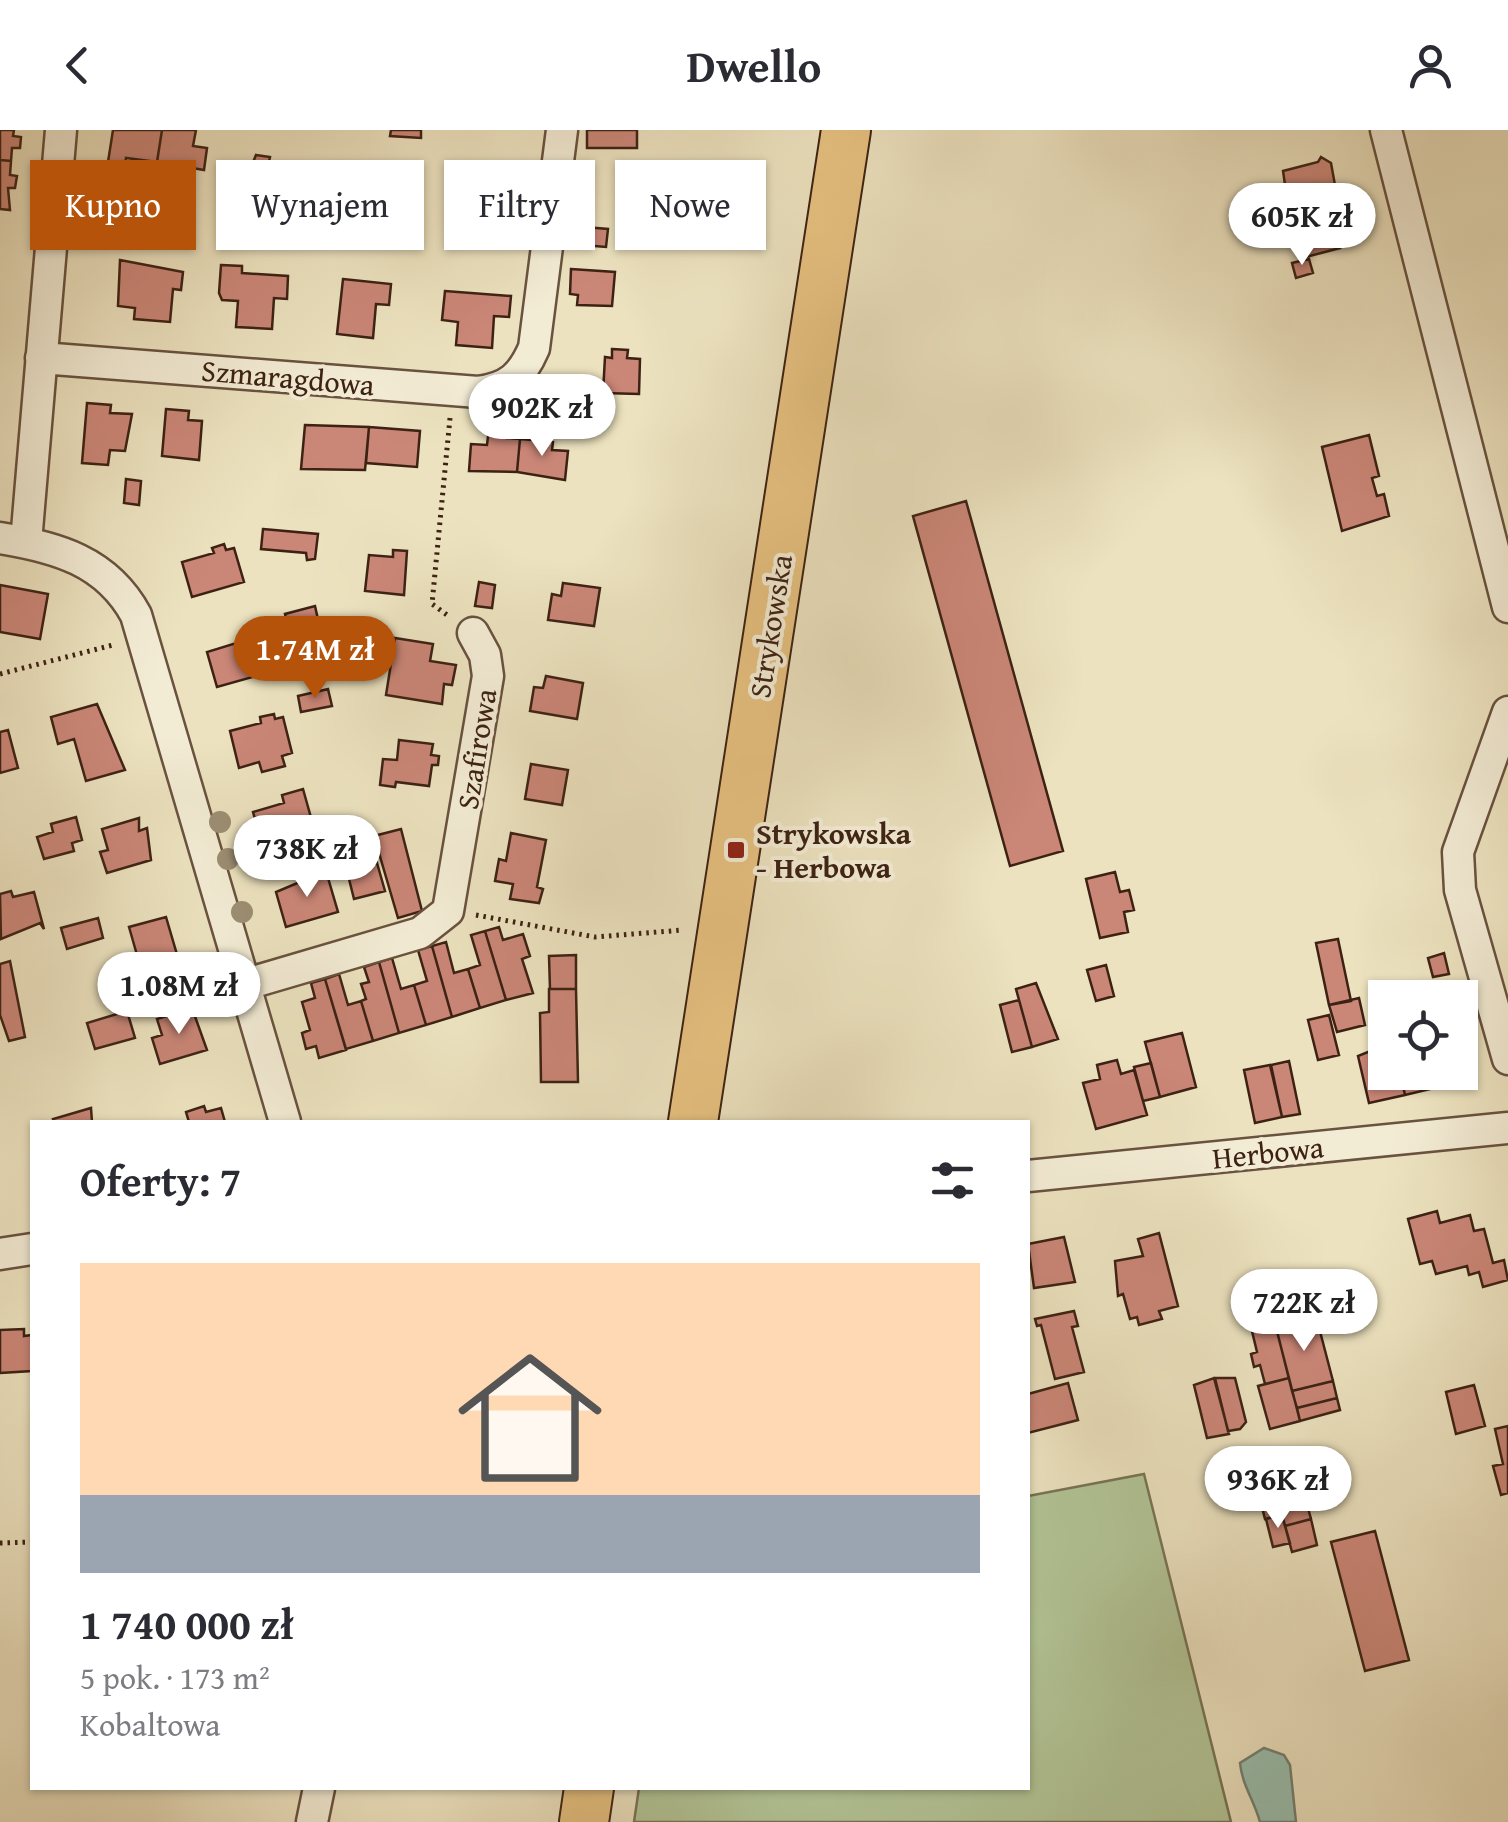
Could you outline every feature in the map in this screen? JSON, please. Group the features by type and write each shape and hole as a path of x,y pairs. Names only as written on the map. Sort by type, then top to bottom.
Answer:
{"main road":[{"name":"Strykowska","path":"693,1120 846,130"},
{"path":"584,1822 590,1790"}],"street":[{"path":"61,130 41,358 13,540 62,551 98,569 128,599 144,634 242,985 284,1120"},
{"name":"Szmaragdowa","path":"41,358 453,390 498,390 525,369 534,348 562,130"},
{"path":"1386,130 1508,606"},
{"name":"Szafirowa","path":"448,911 488,676 485,655 473,634"},
{"path":"1507,716 1458,852 1460,890 1508,1059"},
{"path":"242,985 420,933 448,911"},
{"name":"Herbowa","path":"1030,1176 1508,1128"},
{"path":"0,1254 30,1250"},
{"path":"312,1822 319,1790"}],"path":[{"path":"453,390 432,604 473,634"},
{"path":"0,674 83,655 144,634"},
{"path":"448,911 595,937 684,930 685,920"},
{"path":"0,1543 30,1542"}],"shaded area":[{"path":"1144,1474 1231,1822 634,1822 639,1790 1030,1790 1030,1496"},
{"path":"1264,1748 1284,1755 1290,1765 1296,1822 1260,1822 1240,1763"}],"building":[{"path":"0,130 14,130 13,136 21,137 20,148 12,148 11,161 0,160"},
{"path":"113,130 162,130 157,160 108,160"},
{"path":"162,130 196,130 193,146 207,148 204,170 196,169 196,160 157,160"},
{"path":"391,130 421,130 421,138 390,136"},
{"path":"587,130 637,130 637,148 587,148"},
{"path":"1321,157 1331,163 1342,224 1299,236 1293,211 1289,212 1283,171 1318,162"},
{"path":"0,160 11,161 10,175 17,176 15,188 8,188 10,210 0,209"},
{"path":"1334,226 1340,248 1306,257 1301,235"},
{"path":"595,228 608,229 606,247 595,246"},
{"path":"1309,259 1313,273 1296,278 1292,263"},
{"path":"120,260 183,272 181,290 173,289 170,322 134,319 135,308 118,306"},
{"path":"221,265 242,266 242,273 288,276 287,299 274,298 272,329 236,327 238,301 222,300 219,293"},
{"path":"571,269 615,272 612,306 577,305 578,295 570,294"},
{"path":"343,279 391,284 389,305 376,304 373,338 337,334"},
{"path":"445,291 511,296 509,317 494,316 492,348 456,345 458,322 442,320"},
{"path":"612,349 628,350 627,358 640,359 639,394 603,393 605,357 612,358"},
{"path":"87,403 111,405 110,413 132,414 125,451 110,450 108,465 82,463"},
{"path":"166,409 189,411 188,420 202,421 199,460 162,456"},
{"path":"305,425 369,427 365,470 301,469"},
{"path":"369,427 420,431 417,467 366,463"},
{"path":"489,428 508,430 507,438 520,439 517,472 469,471 471,444 487,445"},
{"path":"533,432 540,433 540,440 553,442 552,450 568,451 565,480 517,472 520,439 532,440"},
{"path":"1369,435 1379,476 1372,478 1377,496 1384,494 1389,516 1342,531 1322,447"},
{"path":"126,479 141,481 139,505 124,503"},
{"path":"966,501 1063,851 1010,866 913,516"},
{"path":"263,529 318,534 315,559 307,560 306,553 261,549"},
{"path":"224,544 226,550 234,548 244,582 192,597 182,562 214,553 212,548"},
{"path":"393,550 407,551 404,595 365,591 369,555 393,557"},
{"path":"479,582 495,585 492,608 475,606"},
{"path":"563,583 600,588 594,626 548,620 552,594 561,596"},
{"path":"0,585 48,594 40,639 0,632"},
{"path":"315,606 321,633 292,642 285,614"},
{"path":"251,634 252,639 260,636 270,672 217,687 207,652 240,642 239,637"},
{"path":"395,638 433,644 430,661 456,665 452,685 444,684 442,704 386,695"},
{"path":"546,676 583,683 577,719 530,711 534,687 543,688"},
{"path":"328,689 332,706 301,712 298,696"},
{"path":"97,704 125,770 86,781 74,739 58,744 51,717"},
{"path":"274,714 275,719 283,717 292,753 282,756 285,766 262,772 259,762 239,768 230,731 261,723 260,717"},
{"path":"8,730 18,768 0,773 0,732"},
{"path":"399,740 433,744 431,755 439,756 438,765 432,765 429,786 396,782 395,787 380,785 383,759 397,760"},
{"path":"531,764 568,770 562,805 525,799"},
{"path":"303,789 315,832 263,847 253,812 284,803 282,795"},
{"path":"76,817 82,840 72,843 74,851 44,859 37,837 53,832 51,824"},
{"path":"139,818 139,831 147,828 151,860 107,873 100,852 108,850 102,829"},
{"path":"367,828 373,846 338,855 333,838"},
{"path":"401,829 422,911 398,918 374,836"},
{"path":"511,833 546,840 537,887 543,889 539,903 510,899 513,884 495,881 499,859 506,861"},
{"path":"373,846 377,863 342,872 338,855"},
{"path":"377,863 385,891 354,899 347,871"},
{"path":"326,871 338,912 286,927 276,892"},
{"path":"1115,872 1120,892 1129,890 1134,910 1124,912 1128,932 1100,938 1086,879"},
{"path":"11,891 13,897 34,892 44,929 40,923 1,939 0,894"},
{"path":"166,917 178,958 141,969 129,927"},
{"path":"98,918 103,938 67,949 61,928"},
{"path":"499,927 503,940 523,934 530,956 522,959 533,993 506,1000 485,931"},
{"path":"485,931 506,1000 480,1008 468,969 480,965 471,935"},
{"path":"1338,939 1351,1001 1329,1005 1316,943"},
{"path":"446,942 454,973 468,969 480,1008 452,1017 432,946"},
{"path":"432,946 452,1017 426,1025 414,985 427,981 418,950"},
{"path":"1444,953 1449,974 1433,977 1428,958"},
{"path":"576,955 576,989 550,989 549,956"},
{"path":"392,958 401,989 414,985 426,1025 399,1033 379,962"},
{"path":"10,961 25,1037 9,1041 0,1015 0,964"},
{"path":"379,962 399,1033 373,1041 361,1001 366,999 361,984 369,982 364,967"},
{"path":"1106,965 1114,996 1096,1001 1087,970"},
{"path":"339,974 348,1005 361,1001 373,1041 346,1049 325,979"},
{"path":"325,979 346,1050 319,1058 316,1046 306,1049 302,1033 310,1030 302,1002 315,998 311,983"},
{"path":"1036,983 1058,1039 1032,1047 1016,989"},
{"path":"549,989 576,989 578,1082 541,1082 540,1013 549,1012"},
{"path":"1359,998 1365,1025 1337,1032 1329,1005"},
{"path":"1019,1000 1032,1047 1012,1052 1000,1005"},
{"path":"192,1008 207,1050 160,1064 152,1038 162,1035 157,1019"},
{"path":"127,1011 135,1038 95,1049 87,1023"},
{"path":"1329,1015 1339,1055 1318,1060 1308,1020"},
{"path":"1182,1033 1196,1087 1160,1097 1145,1042"},
{"path":"1368,1052 1368,1090 1404,1090 1405,1095 1369,1103 1358,1056"},
{"path":"1117,1060 1121,1074 1134,1070 1147,1115 1096,1129 1083,1083 1100,1079 1097,1065"},
{"path":"1289,1061 1300,1114 1282,1117 1271,1065"},
{"path":"1151,1063 1160,1097 1143,1101 1134,1067"},
{"path":"1270,1065 1282,1117 1255,1123 1244,1070"},
{"path":"204,1106 206,1112 221,1108 224,1120 188,1120 186,1112"},
{"path":"91,1108 92,1120 53,1119"},
{"path":"1437,1211 1440,1223 1470,1215 1474,1231 1484,1229 1493,1263 1504,1260 1508,1280 1483,1287 1479,1272 1469,1275 1467,1266 1436,1274 1432,1261 1420,1264 1408,1219"},
{"path":"1159,1233 1178,1306 1159,1311 1162,1319 1139,1325 1137,1317 1130,1319 1123,1294 1118,1296 1115,1261 1143,1256 1138,1239"},
{"path":"1064,1237 1075,1282 1034,1288 1030,1244"},
{"path":"1309,1309 1312,1318 1293,1323 1290,1313"},
{"path":"1074,1311 1078,1326 1072,1327 1084,1372 1055,1379 1041,1325 1037,1326 1035,1319"},
{"path":"1316,1316 1333,1381 1292,1391 1276,1327"},
{"path":"1274,1320 1289,1378 1265,1384 1260,1365 1254,1367 1251,1354 1257,1352 1251,1327"},
{"path":"24,1329 24,1336 30,1335 30,1371 0,1373 0,1330"},
{"path":"1214,1378 1229,1434 1207,1438 1194,1385"},
{"path":"1215,1378 1235,1378 1246,1422 1240,1429 1228,1431"},
{"path":"1289,1378 1300,1421 1270,1429 1258,1386"},
{"path":"1333,1381 1337,1398 1297,1408 1292,1391"},
{"path":"1068,1383 1078,1420 1030,1432 1030,1393"},
{"path":"1474,1385 1485,1426 1456,1434 1446,1392"},
{"path":"1337,1398 1340,1410 1300,1421 1297,1408"},
{"path":"1508,1426 1508,1493 1501,1495 1493,1466 1503,1464 1495,1429"},
{"path":"1281,1457 1284,1468 1296,1464 1311,1519 1285,1526 1282,1515 1265,1519 1253,1472"},
{"path":"1282,1515 1290,1543 1273,1547 1266,1519"},
{"path":"1311,1519 1317,1545 1292,1552 1285,1526"},
{"path":"1375,1531 1409,1660 1365,1671 1331,1542"}],"place":[{"name":"Strykowska - Herbowa","path":"736,850"}]}
